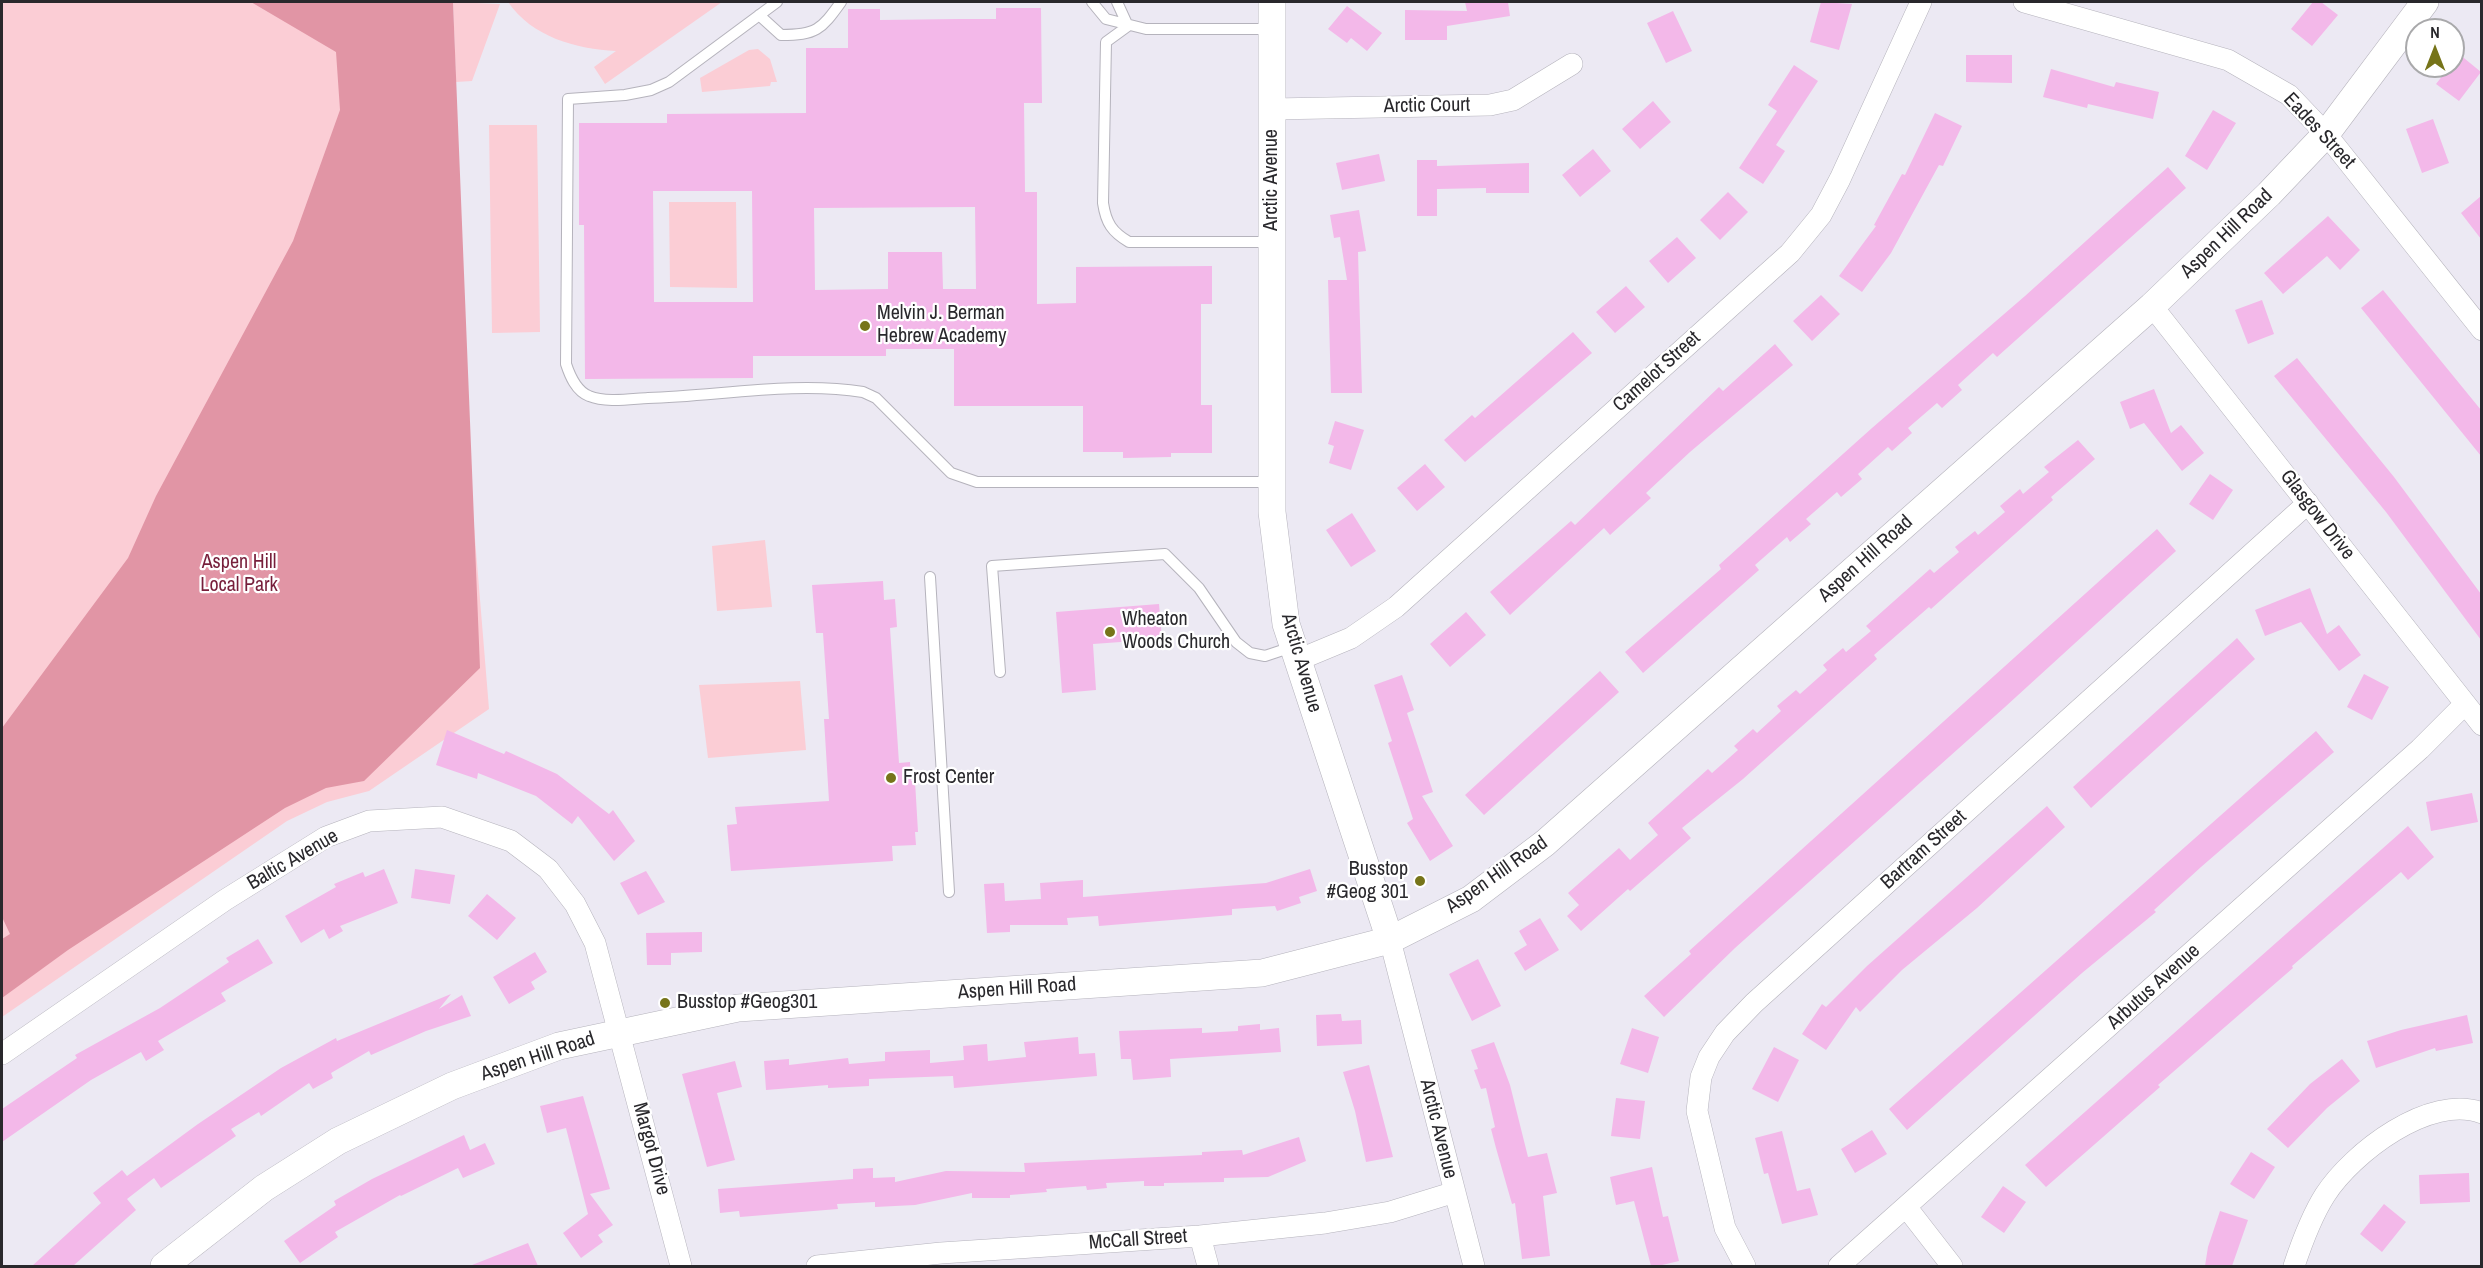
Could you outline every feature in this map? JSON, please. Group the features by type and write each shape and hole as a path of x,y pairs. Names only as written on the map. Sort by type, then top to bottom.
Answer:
{"street":[{"name":"Arctic Avenue","path":"1272,2 1272,512 1286,624 1390,940 1474,1266"},
{"name":"Camelot Street","path":"1296,653 1351,638 1396,607 1790,253 1821,215 1840,179 1921,2"},
{"name":"Eades Street","path":"2024,2 2228,60 2289,95 2326,134 2481,330"},
{"name":"Aspen Hill Road","path":"164,1266 264,1188 338,1141 452,1086 559,1046 738,1008 1263,973 1390,940 1471,899 1545,843 2152,306 2269,194 2326,134 2426,2"},
{"name":"Arctic Court","path":"1272,109 1490,105 1513,100 1572,64"},
{"name":"Glasgow Drive","path":"2152,306 2481,725"},
{"name":"Bartram Street","path":"1745,1266 1725,1228 1697,1111 1701,1077 1709,1057 1725,1033 1754,1003 2308,503"},
{"name":"Arbutus Avenue","path":"1839,1266 1907,1208 2420,749 2465,704"},
{"name":"Baltic Avenue","path":"2,1054 225,900 326,837 369,821 442,817 511,841 548,869 575,904 595,943 620,1032"},
{"name":"Margot Drive","path":"620,1032 681,1266"},
{"path":"2294,1266 2302,1239 2325,1194 2358,1158 2395,1129 2440,1110 2473,1110 2481,1113"},
{"name":"McCall Street","path":"817,1266 943,1260 1325,1223 1379,1214 1455,1191"},
{"path":"1907,1208 1953,1266"},
{"path":"1200,1236 1208,1266"}],"lane":[{"path":"777,2 669,82 651,90 625,95 568,99 566,364 572,381 588,396 609,399 693,397 762,390 851,390 876,398 951,472 977,482 1272,482"},
{"path":"759,15 781,35 806,35 826,23 841,2"},
{"path":"1092,2 1106,19 1146,29 1272,29"},
{"path":"1117,2 1128,26"},
{"path":"1128,26 1106,42 1102,203 1106,221 1116,234 1129,242 1272,242"},
{"path":"1000,672 992,566 1165,554 1199,588 1236,642 1250,653 1265,656 1296,653"},
{"path":"930,577 949,892"}],"green space":[{"name":"Aspen Hill Local Park","path":"2,2 431,2 489,709 369,791 327,802 287,821 2,1017"},
{"path":"251,2 453,2 480,668 364,781 326,788 285,808 68,950 2,998 2,939 10,934 2,917 2,728 128,558 156,496 293,241 340,110 336,52"},
{"path":"453,2 500,4 472,81 456,82"},
{"path":"508,2 722,2 605,84 594,67 616,51 571,44 556,39 529,24"},
{"path":"758,49 770,59 777,82 771,82 770,86 702,92 700,78 749,50"},
{"path":"489,125 537,125 540,332 492,333"},
{"path":"669,202 736,202 737,288 670,287"},
{"path":"765,540 772,607 717,611 712,546"},
{"path":"800,681 806,750 708,758 699,685"}],"building":[{"path":"1465,2 1508,2 1510,16 1447,26 1447,40 1405,40 1405,10 1467,11"},
{"path":"1821,2 1852,4 1839,50 1810,42"},
{"path":"2313,2 2321,2 2338,15 2312,46 2291,29"},
{"path":"1347,6 1382,33 1367,51 1351,38 1347,43 1328,29"},
{"path":"996,8 1041,8 1042,103 1024,103 1025,192 1037,192 1037,304 1076,303 1076,267 1212,266 1212,304 1201,304 1201,405 1212,405 1212,453 1171,453 1171,457 1123,458 1123,452 1083,452 1083,406 954,406 954,349 886,349 886,356 753,356 753,378 585,379 584,225 579,225 579,123 667,123 667,114 806,113 806,48 848,48 848,9 880,9 880,20 996,19","holes":["653,191 752,191 753,302 654,302","975,207 976,289 943,289 942,252 888,252 888,289 815,290 814,208"]},
{"path":"1673,11 1692,51 1666,63 1647,23"},
{"path":"1966,55 2012,55 2012,83 1966,82"},
{"path":"2465,59 2481,72 2459,101 2436,84 2441,78 2465,78"},
{"path":"1794,65 1818,81 1776,145 1785,151 1763,184 1739,168 1777,111 1768,105"},
{"path":"2051,69 2114,87 2116,82 2159,92 2153,119 2088,104 2087,108 2043,97"},
{"path":"1653,101 1671,122 1640,149 1622,129"},
{"path":"2213,110 2236,123 2207,170 2185,156"},
{"path":"1935,113 1962,126 1943,166 1939,165 1891,253 1862,292 1839,276 1876,226 1874,225 1902,174 1905,175"},
{"path":"2433,119 2449,163 2422,173 2406,129"},
{"path":"1593,149 1611,171 1580,197 1562,175"},
{"path":"1379,154 1385,181 1342,190 1336,163"},
{"path":"1417,160 1437,160 1437,166 1529,163 1529,193 1486,193 1486,188 1437,189 1437,216 1417,216"},
{"path":"2168,167 2186,188 1997,357 1993,353 1958,385 1962,390 1942,408 1937,403 1908,428 1912,433 1892,451 1888,447 1858,474 1862,479 1841,497 1837,492 1806,519 1811,524 1790,542 1787,537 1755,565 1759,570 1643,673 1625,652 1721,569 1719,565 1872,428 2025,296"},
{"path":"1728,192 1748,212 1720,240 1700,220"},
{"path":"2481,196 2481,239 2461,213"},
{"path":"1359,210 1366,251 1358,252 1362,393 1331,393 1328,280 1347,280 1340,237 1334,238 1330,215"},
{"path":"2328,216 2360,250 2340,270 2327,256 2283,294 2264,273"},
{"path":"1677,237 1696,258 1668,283 1649,261"},
{"path":"1626,286 1645,307 1615,333 1596,312"},
{"path":"2383,290 2481,410 2481,456 2361,308"},
{"path":"1821,295 1840,314 1812,341 1793,321"},
{"path":"2262,300 2274,334 2248,344 2235,310"},
{"path":"1573,332 1592,353 1465,462 1444,440 1472,415 1475,418"},
{"path":"1775,344 1793,365 1690,452 1646,493 1651,498 1610,535 1604,528 1510,615 1490,592 1571,521 1575,525 1719,387 1723,391"},
{"path":"2297,358 2394,477 2481,594 2481,640 2386,512 2274,376"},
{"path":"2154,389 2171,433 2181,425 2204,453 2182,471 2144,423 2130,429 2120,402"},
{"path":"1335,421 1364,430 1351,470 1329,463 1334,446 1328,444"},
{"path":"2078,440 2095,459 2051,497 2053,500 1931,609 1929,607 1874,655 1877,659 1743,779 1682,828 1691,838 1581,931 1567,916 1579,905 1568,893 1619,848 1630,860 1658,835 1648,823 1708,769 1712,773 1738,750 1734,746 1753,729 1757,733 1781,711 1777,706 1796,690 1800,694 1827,670 1823,665 1843,648 1846,652 1871,631 1866,626 1930,569 1934,573 1959,552 1955,547 1975,531 1978,535 2005,512 2000,506 2020,489 2023,494 2049,472 2044,467"},
{"path":"1425,464 1445,487 1417,511 1397,488"},
{"path":"2210,474 2233,490 2213,520 2189,504"},
{"path":"1352,513 1376,551 1351,567 1326,530"},
{"path":"2157,529 2176,551 2005,707 1735,948 1664,1017 1644,996 1691,954 1689,951"},
{"path":"883,581 884,600 895,599 897,627 890,628 899,763 910,762 911,781 915,781 918,832 915,832 916,845 892,846 893,861 731,871 727,825 737,824 735,807 829,801 824,719 829,719 823,633 816,633 812,585"},
{"path":"2310,588 2327,634 2339,625 2361,655 2339,671 2301,622 2265,636 2255,610"},
{"path":"1159,604 1162,639 1093,644 1096,690 1062,693 1056,612"},
{"path":"1466,612 1486,635 1450,667 1430,644"},
{"path":"2237,638 2255,659 2091,808 2073,787"},
{"path":"1600,671 1619,692 1484,815 1465,795"},
{"path":"2364,674 2389,687 2372,720 2347,707"},
{"path":"1402,675 1414,710 1407,713 1433,792 1422,796 1453,846 1430,861 1407,823 1413,819 1388,743 1392,741 1374,685"},
{"path":"447,730 504,754 506,751 557,774 609,814 613,810 635,841 614,861 578,816 572,824 536,796 478,773 477,779 436,765"},
{"path":"2316,731 2334,752 2201,867 2154,910 2156,912 2082,973 1907,1130 1889,1109"},
{"path":"2472,793 2478,822 2431,831 2426,802"},
{"path":"2047,806 2065,827 1977,908 1902,970 1860,1012 1856,1007 1826,1050 1802,1034 1822,1004 1826,1007 1867,966"},
{"path":"2408,826 2434,857 2408,880 2401,872 2292,966 2293,968 2158,1085 2160,1087 2046,1187 2025,1165"},
{"path":"384,869 398,903 340,926 343,931 329,939 324,929 301,943 285,916 336,887 334,884 363,872 365,877"},
{"path":"415,869 455,875 450,904 411,898"},
{"path":"1310,869 1317,891 1299,897 1301,903 1277,911 1275,906 1232,909 1232,915 1099,926 1098,916 1067,918 1068,925 1010,925 1010,932 987,933 984,884 1004,883 1005,901 1041,899 1040,883 1083,880 1083,897 1266,883"},
{"path":"646,871 665,902 638,915 620,883"},
{"path":"487,894 516,918 497,940 468,916"},
{"path":"1540,918 1559,950 1525,971 1514,953 1527,945 1519,931"},
{"path":"702,932 702,952 671,953 671,965 647,965 646,933"},
{"path":"258,939 273,963 221,993 226,1001 158,1041 164,1050 146,1061 141,1052 91,1080 2,1142 2,1109 77,1058 75,1055 160,1008 229,962 226,958"},
{"path":"535,952 547,972 531,982 535,989 509,1004 493,977"},
{"path":"1478,959 1501,1006 1472,1021 1449,974"},
{"path":"451,994 439,1009 462,995 471,1016 426,1031 371,1055 369,1051 331,1073 333,1078 313,1089 309,1083 261,1116 259,1112 231,1129 236,1136 161,1188 154,1178 127,1199 136,1210 73,1266 32,1266 101,1203 93,1193 122,1170 127,1176 198,1124 281,1068 336,1038 337,1041"},
{"path":"1341,1014 1342,1021 1361,1020 1362,1044 1317,1046 1316,1015"},
{"path":"2467,1015 2473,1043 2436,1051 2435,1048 2376,1068 2367,1041 2401,1030"},
{"path":"1260,1024 1260,1030 1279,1028 1281,1052 1170,1059 1171,1077 1133,1080 1131,1059 1121,1059 1119,1031 1202,1028 1202,1033 1238,1031 1238,1026"},
{"path":"1632,1028 1659,1037 1648,1073 1620,1064"},
{"path":"1078,1037 1079,1054 1095,1053 1097,1076 954,1088 953,1076 869,1079 869,1086 828,1088 828,1085 766,1090 764,1061 789,1059 789,1065 848,1058 849,1064 885,1061 885,1052 930,1050 930,1063 964,1060 963,1046 987,1044 988,1061 1026,1057 1024,1042"},
{"path":"1494,1042 1510,1085 1528,1157 1547,1153 1557,1193 1543,1196 1550,1256 1522,1259 1515,1203 1512,1204 1491,1129 1495,1127 1486,1088 1481,1089 1474,1070 1478,1069 1471,1050"},
{"path":"1774,1047 1799,1060 1778,1102 1752,1089"},
{"path":"2342,1059 2360,1081 2327,1108 2288,1148 2267,1129 2310,1084"},
{"path":"735,1061 742,1087 717,1093 735,1160 707,1167 682,1074"},
{"path":"1369,1065 1393,1157 1366,1162 1355,1111 1343,1072"},
{"path":"583,1096 610,1189 590,1194 613,1225 598,1235 603,1242 581,1258 563,1233 588,1214 566,1128 547,1133 540,1106"},
{"path":"1616,1098 1645,1101 1640,1139 1611,1136"},
{"path":"1872,1130 1887,1154 1855,1173 1841,1149"},
{"path":"1782,1131 1797,1191 1810,1188 1818,1215 1782,1224 1768,1173 1764,1174 1755,1138"},
{"path":"464,1135 470,1150 485,1143 495,1164 463,1178 458,1168 400,1195 335,1232 338,1237 300,1263 284,1241 336,1205 334,1201 372,1179"},
{"path":"1299,1137 1306,1161 1268,1177 1224,1178 1224,1182 1164,1183 1164,1186 1144,1186 1144,1181 1106,1183 1107,1188 1087,1190 1086,1186 1046,1189 1047,1192 1010,1195 1010,1198 972,1198 972,1193 915,1205 875,1207 875,1202 837,1204 838,1209 740,1217 739,1211 720,1213 718,1189 853,1179 853,1169 873,1168 873,1178 895,1177 895,1182 946,1171 1025,1172 1024,1163 1202,1155 1202,1152 1242,1150 1243,1155"},
{"path":"2251,1152 2275,1167 2254,1199 2230,1184"},
{"path":"1652,1167 1663,1217 1668,1216 1679,1261 1658,1266 1651,1266 1634,1201 1616,1205 1610,1177"},
{"path":"2469,1173 2470,1202 2420,1204 2419,1175"},
{"path":"2003,1186 2026,1202 2004,1233 1981,1217"},
{"path":"2384,1204 2406,1222 2382,1252 2360,1234"},
{"path":"2220,1211 2248,1220 2232,1266 2205,1266 2208,1247"},
{"path":"528,1243 538,1266 472,1266 472,1265"}],"place":[{"name":"Melvin J. Berman Hebrew Academy","path":"865,326"},
{"name":"Wheaton Woods Church","path":"1110,632"},
{"name":"Frost Center","path":"891,778"},
{"name":"Busstop #Geog 301","path":"1420,881"},
{"name":"Busstop #Geog301","path":"665,1003"}]}
